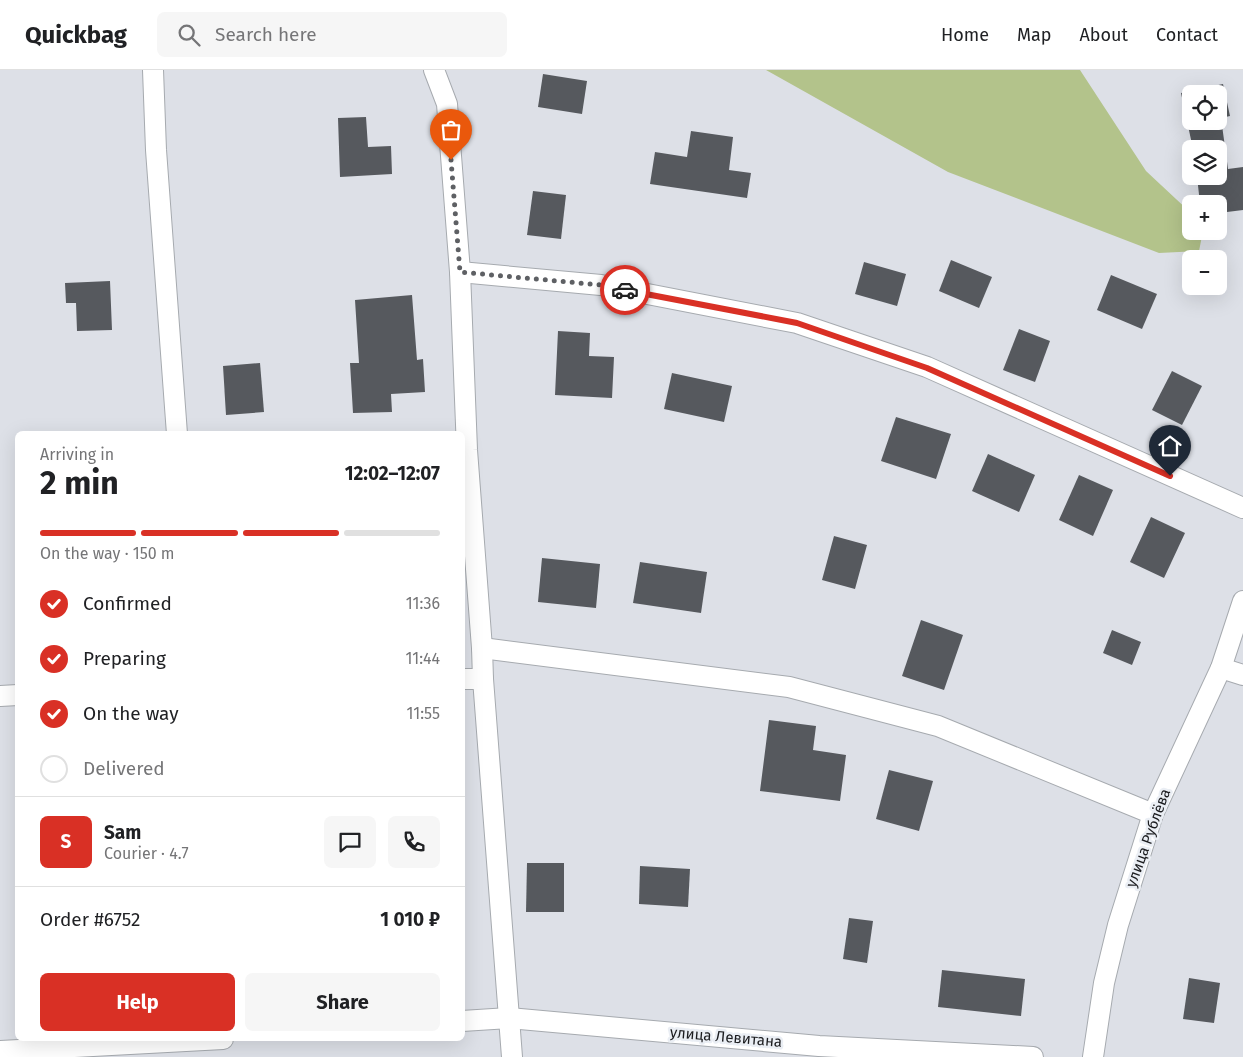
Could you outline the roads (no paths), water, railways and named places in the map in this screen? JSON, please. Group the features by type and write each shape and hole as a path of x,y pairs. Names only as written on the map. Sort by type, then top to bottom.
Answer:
{"street":[{"path":"153,70 157,160 176,431"},
{"path":"434,70 447,104 460,272 467,450 482,648 482,679 512,1057"},
{"path":"460,272 601,285 797,323 927,368 1243,508"},
{"name":"улица Рублёва","path":"1093,1057 1104,982 1116,935 1153,814 1221,668 1243,601"},
{"path":"482,648 789,687 938,726 1153,814"},
{"path":"1221,668 1243,675"},
{"path":"465,679 482,679"},
{"path":"0,696 15,695"},
{"name":"улица Левитана","path":"465,1021 509,1018 819,1046 1033,1057"},
{"path":"0,1051 173,1050 214,1041"}]}
